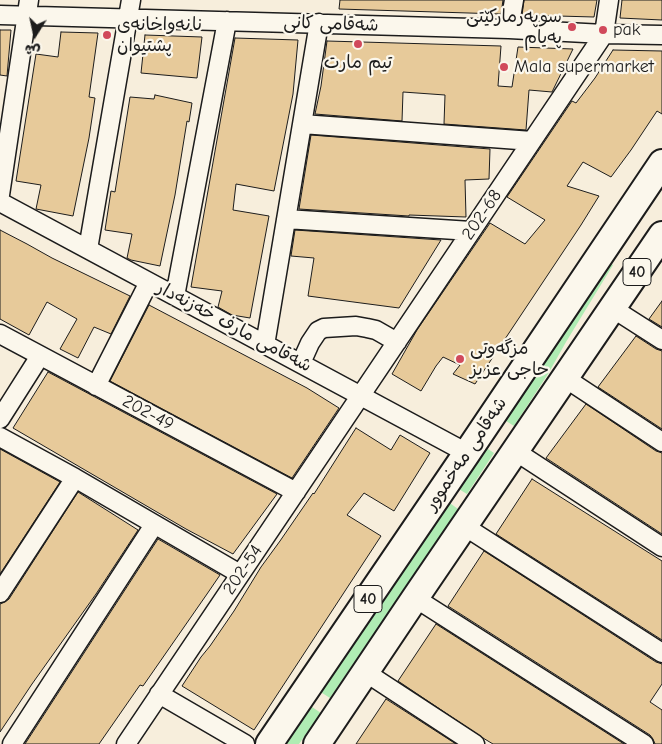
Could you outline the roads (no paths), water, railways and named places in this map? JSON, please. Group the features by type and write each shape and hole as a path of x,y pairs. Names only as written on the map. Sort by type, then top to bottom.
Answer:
{"highway":[{"name":"شەقامی مەخموور","path":"269,744 662,163"},
{"path":"636,202 634,215 638,224 643,229 649,231 656,232 662,230"},
{"name":"40","path":"317,744 662,235"},
{"path":"600,256 614,248 627,252 635,265 635,272 631,281"}],"street":[{"path":"88,249 131,0"},
{"path":"509,29 514,0"},
{"path":"604,34 609,0"},
{"path":"0,194 6,115 28,8"},
{"name":"شەقامی کانی","path":"0,15 28,8 128,18 662,35"},
{"path":"176,296 227,21"},
{"path":"265,345 320,24"},
{"name":"202-68","path":"361,396 604,34"},
{"path":"302,124 532,141"},
{"name":"شەقامی مارف خەزنەدار","path":"0,202 467,453"},
{"path":"286,219 471,231"},
{"path":"96,386 149,282"},
{"path":"612,308 662,340"},
{"path":"301,363 310,343 318,331 324,328 356,326 367,328 376,330 397,342"},
{"name":"202-49","path":"0,334 296,492"},
{"path":"0,419 40,356"},
{"path":"565,378 662,442"},
{"name":"202-54","path":"126,744 361,396"},
{"path":"0,436 240,574"},
{"path":"515,451 662,547"},
{"path":"0,593 76,478"},
{"path":"12,744 154,525"},
{"path":"464,526 662,653"},
{"path":"415,598 644,744"},
{"path":"365,672 476,744"},
{"path":"159,694 245,744"}],"place":[{"name":"سوپەرماركێتی پەیام","path":"572,27"},
{"name":"pak","path":"603,30"},
{"name":"نانەواخانەی پشتیوان","path":"107,35"},
{"name":"تيم مارت","path":"358,44"},
{"name":"Mala supermarket","path":"504,67"},
{"name":"مزگەوتی حاجی عزیز","path":"460,359"}]}
